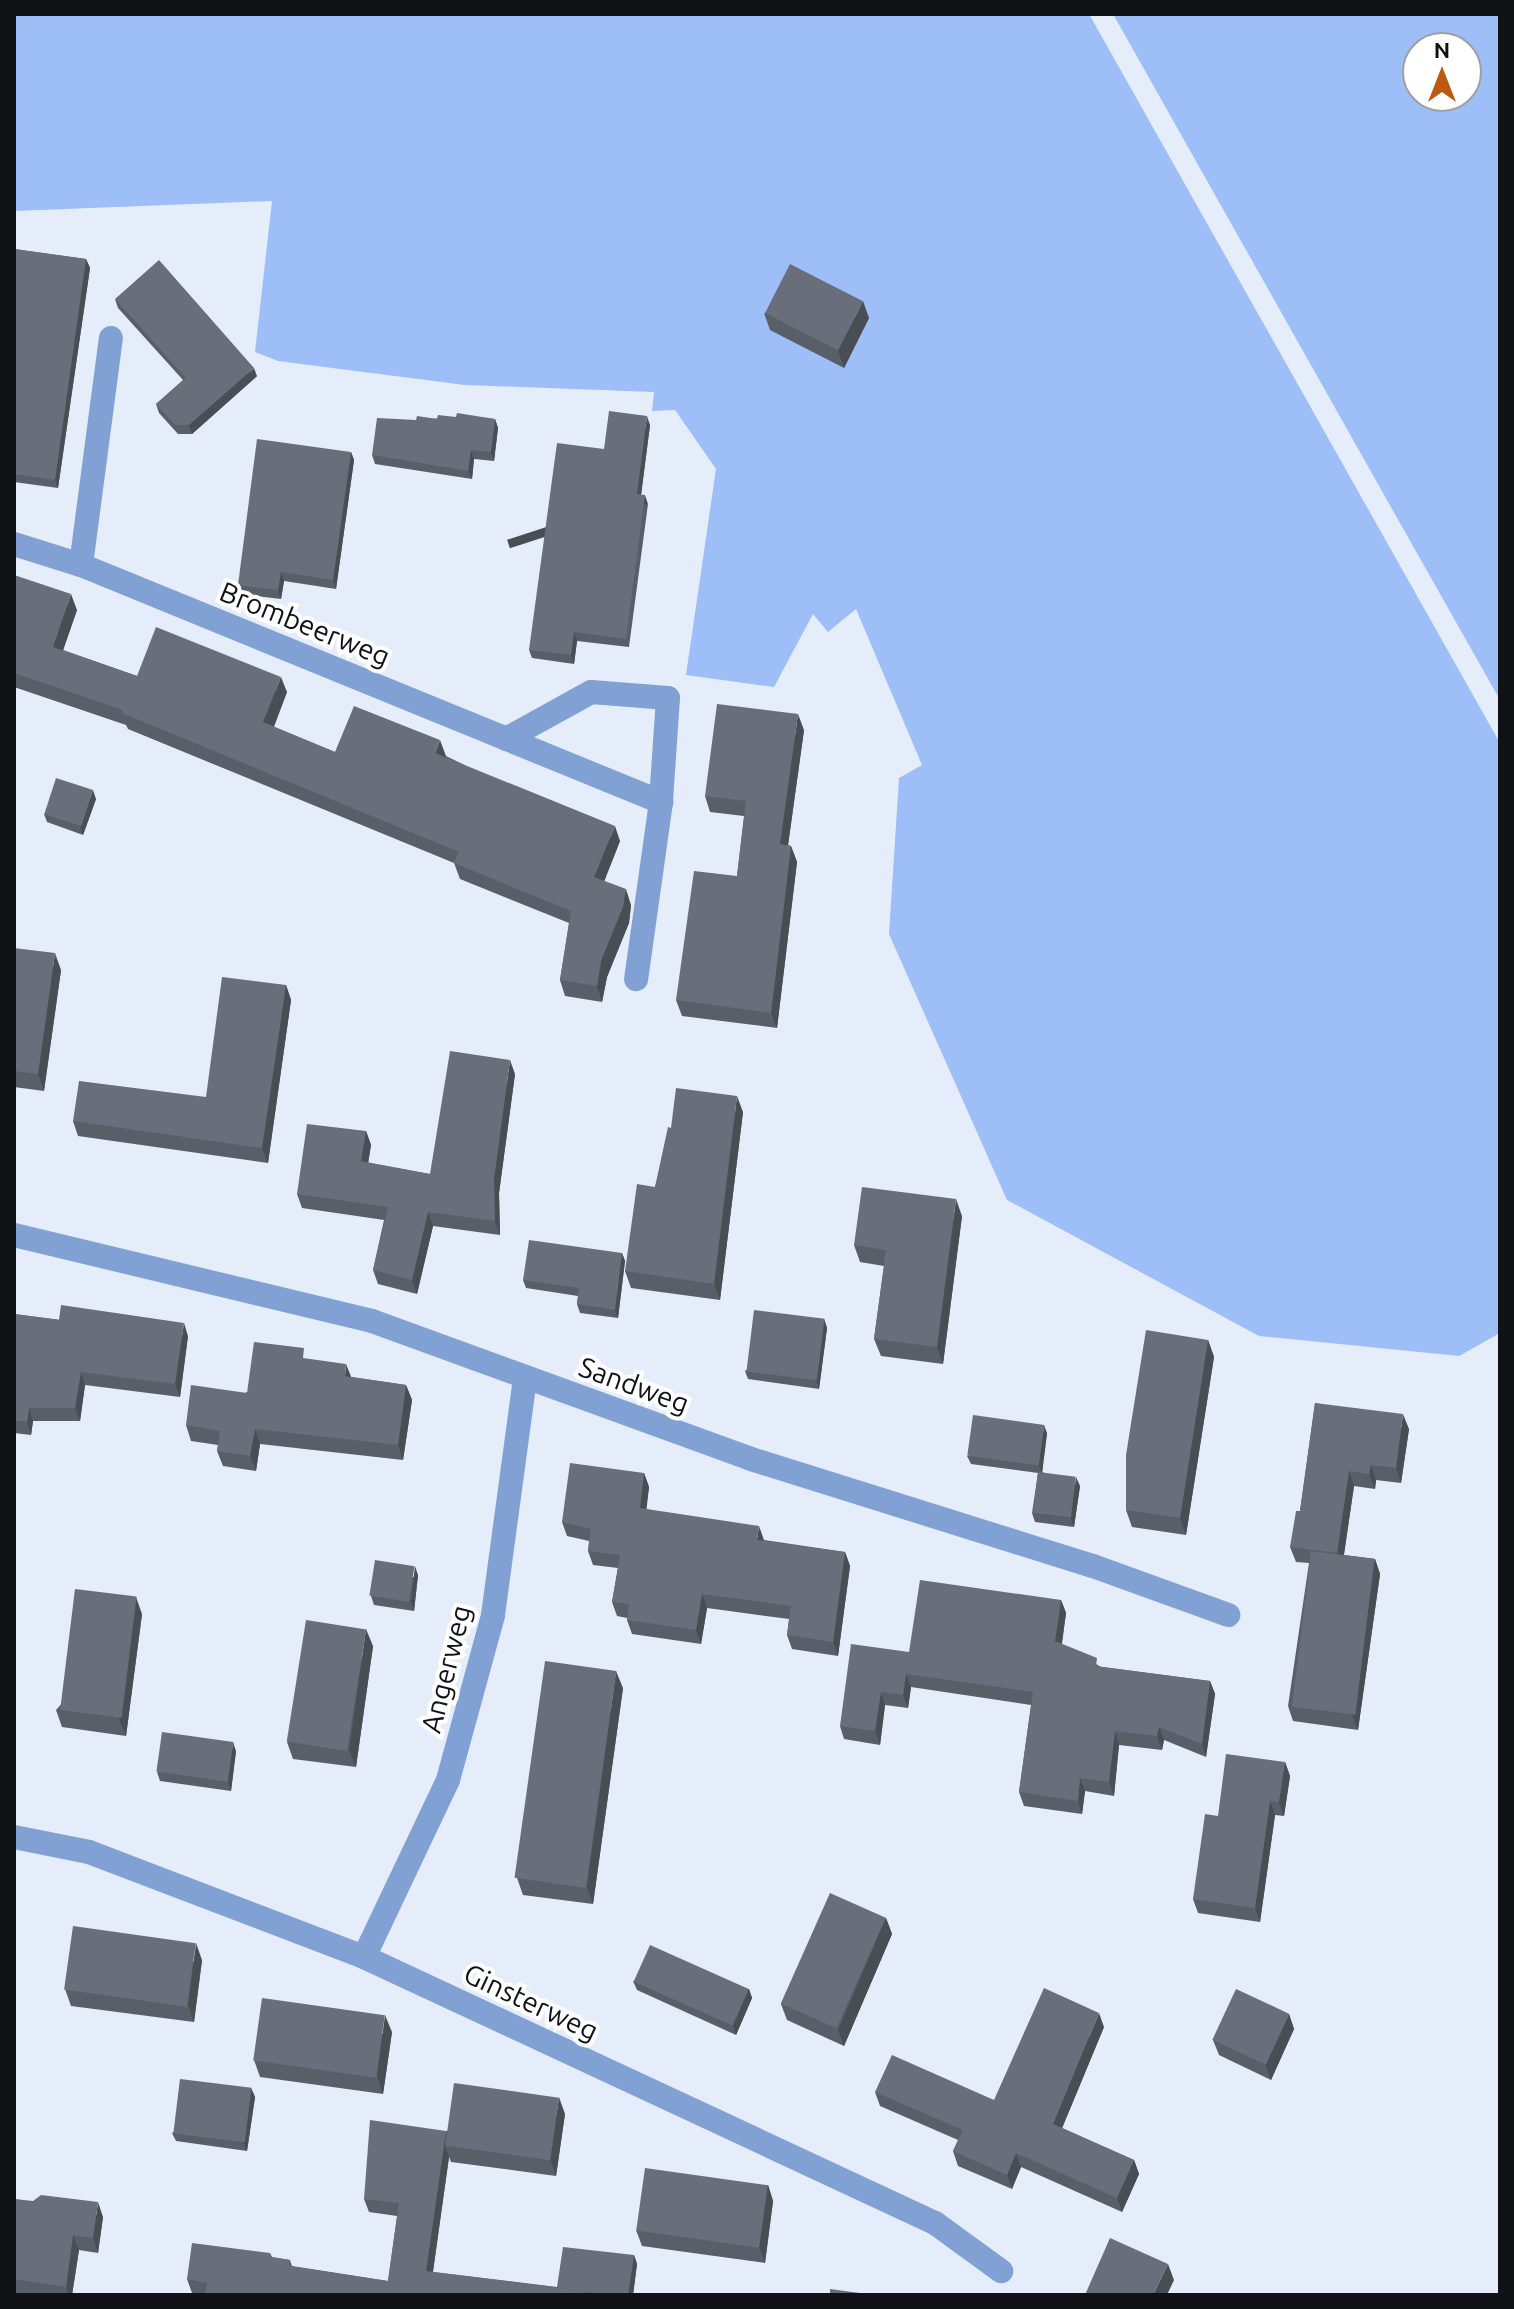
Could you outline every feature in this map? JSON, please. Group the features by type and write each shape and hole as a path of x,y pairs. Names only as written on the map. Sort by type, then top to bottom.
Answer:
{"street":[{"path":"81,565 111,338"},
{"name":"Brombeerweg","path":"14,544 81,565 661,802"},
{"path":"506,739 591,692 668,698 661,802 636,979"},
{"name":"Sandweg","path":"14,1235 372,1321 751,1459 1093,1566 1228,1615"},
{"name":"Angerweg","path":"364,1957 448,1780 493,1615 525,1377"},
{"name":"Ginsterweg","path":"14,1837 89,1852 364,1957 935,2223 1001,2271"}],"shaded area":[{"path":"14,14 1089,14 1500,743 1500,1333 1459,1356 1259,1336 1007,1200 889,934 899,778 922,765 856,609 828,632 813,614 774,687 686,675 716,469 675,410 652,411 654,392 465,385 278,361 255,352 272,201 14,211"},
{"path":"1113,14 1500,14 1500,700"}],"building":[{"path":"14,249 86,259 55,480 14,474"},
{"path":"159,260 254,368 189,425 175,425 156,404 186,378 115,299"},
{"path":"790,264 863,301 838,350 765,313"},
{"path":"609,411 647,416 637,494 645,495 626,639 574,632 571,655 529,650 557,443 604,449"},
{"path":"457,413 495,419 491,452 471,450 468,471 372,455 377,418 416,420 417,416 437,419 438,415 456,417"},
{"path":"257,439 351,452 333,580 281,572 278,590 238,585"},
{"path":"14,575 71,594 53,647 137,676 156,627 281,677 263,722 335,752 354,706 440,740 435,753 615,826 594,877 626,889 623,907 601,961 597,986 560,980 571,911 454,863 459,852 122,713 123,710 14,673"},
{"path":"717,704 798,714 780,844 791,846 771,1013 676,1000 694,871 737,876 746,801 705,796"},
{"path":"56,778 93,790 81,826 44,814"},
{"path":"14,948 55,953 38,1074 14,1071"},
{"path":"222,977 286,985 262,1148 73,1121 79,1081 206,1097"},
{"path":"450,1051 510,1060 494,1179 495,1221 428,1212 412,1280 373,1270 388,1207 297,1194 307,1124 366,1131 361,1161 430,1174"},
{"path":"676,1088 737,1096 714,1284 625,1271 637,1184 655,1187 668,1127 671,1128"},
{"path":"862,1187 956,1199 937,1347 874,1339 886,1250 854,1245"},
{"path":"529,1240 622,1253 615,1310 577,1304 579,1288 523,1280"},
{"path":"61,1305 184,1323 175,1384 81,1372 75,1408 29,1408 27,1422 14,1420 14,1314 59,1320"},
{"path":"754,1310 824,1319 817,1380 746,1372"},
{"path":"1146,1330 1208,1340 1180,1518 1126,1510 1126,1455"},
{"path":"254,1342 304,1348 303,1358 346,1364 345,1376 406,1385 398,1445 255,1429 250,1456 217,1451 220,1431 186,1425 191,1385 247,1393"},
{"path":"1315,1403 1403,1414 1396,1468 1371,1465 1369,1474 1349,1471 1337,1553 1290,1547 1296,1511 1300,1511"},
{"path":"973,1415 1044,1425 1039,1466 967,1456"},
{"path":"570,1463 644,1473 640,1508 759,1526 757,1540 845,1552 833,1642 787,1635 791,1606 702,1594 696,1630 627,1620 629,1604 612,1602 620,1555 588,1551 591,1529 562,1522"},
{"path":"1038,1472 1076,1477 1071,1517 1033,1513"},
{"path":"1311,1551 1375,1559 1355,1715 1292,1707"},
{"path":"375,1560 415,1566 409,1602 369,1596"},
{"path":"920,1580 1061,1600 1055,1641 1097,1658 1096,1666 1210,1681 1202,1744 1159,1727 1157,1736 1115,1731 1109,1782 1080,1778 1078,1801 1019,1792 1033,1692 906,1674 903,1695 881,1692 875,1731 840,1726 851,1644 909,1652"},
{"path":"75,1589 137,1597 122,1718 60,1710"},
{"path":"306,1620 366,1630 347,1751 287,1741"},
{"path":"545,1661 616,1671 586,1888 515,1878"},
{"path":"162,1732 233,1742 228,1782 156,1772"},
{"path":"1226,1754 1285,1762 1279,1802 1270,1801 1255,1908 1193,1899 1205,1814 1218,1816"},
{"path":"830,1893 886,1918 837,2028 781,2004"},
{"path":"73,1926 196,1943 187,2007 64,1989"},
{"path":"650,1945 749,1989 732,2025 634,1982"},
{"path":"1044,1988 1099,2013 1053,2124 1134,2160 1117,2198 1016,2153 1007,2175 953,2151 963,2130 875,2092 892,2055 994,2100"},
{"path":"1236,1989 1289,2014 1266,2065 1212,2040"},
{"path":"262,1998 385,2015 376,2078 253,2060"},
{"path":"180,2079 251,2088 245,2142 173,2134"},
{"path":"454,2083 559,2098 550,2160 445,2145"},
{"path":"370,2120 446,2131 426,2271 586,2291 585,2295 205,2295 207,2283 187,2279 192,2243 270,2253 270,2257 290,2260 289,2266 388,2281 399,2203 364,2199"},
{"path":"645,2168 768,2185 759,2248 636,2230"},
{"path":"41,2195 98,2202 93,2238 73,2235 66,2287 14,2279 14,2199 33,2201"},
{"path":"1110,2238 1168,2264 1153,2295 1085,2295"},
{"path":"563,2247 634,2255 628,2295 557,2287"},
{"path":"830,2289 875,2295 830,2295"}]}
